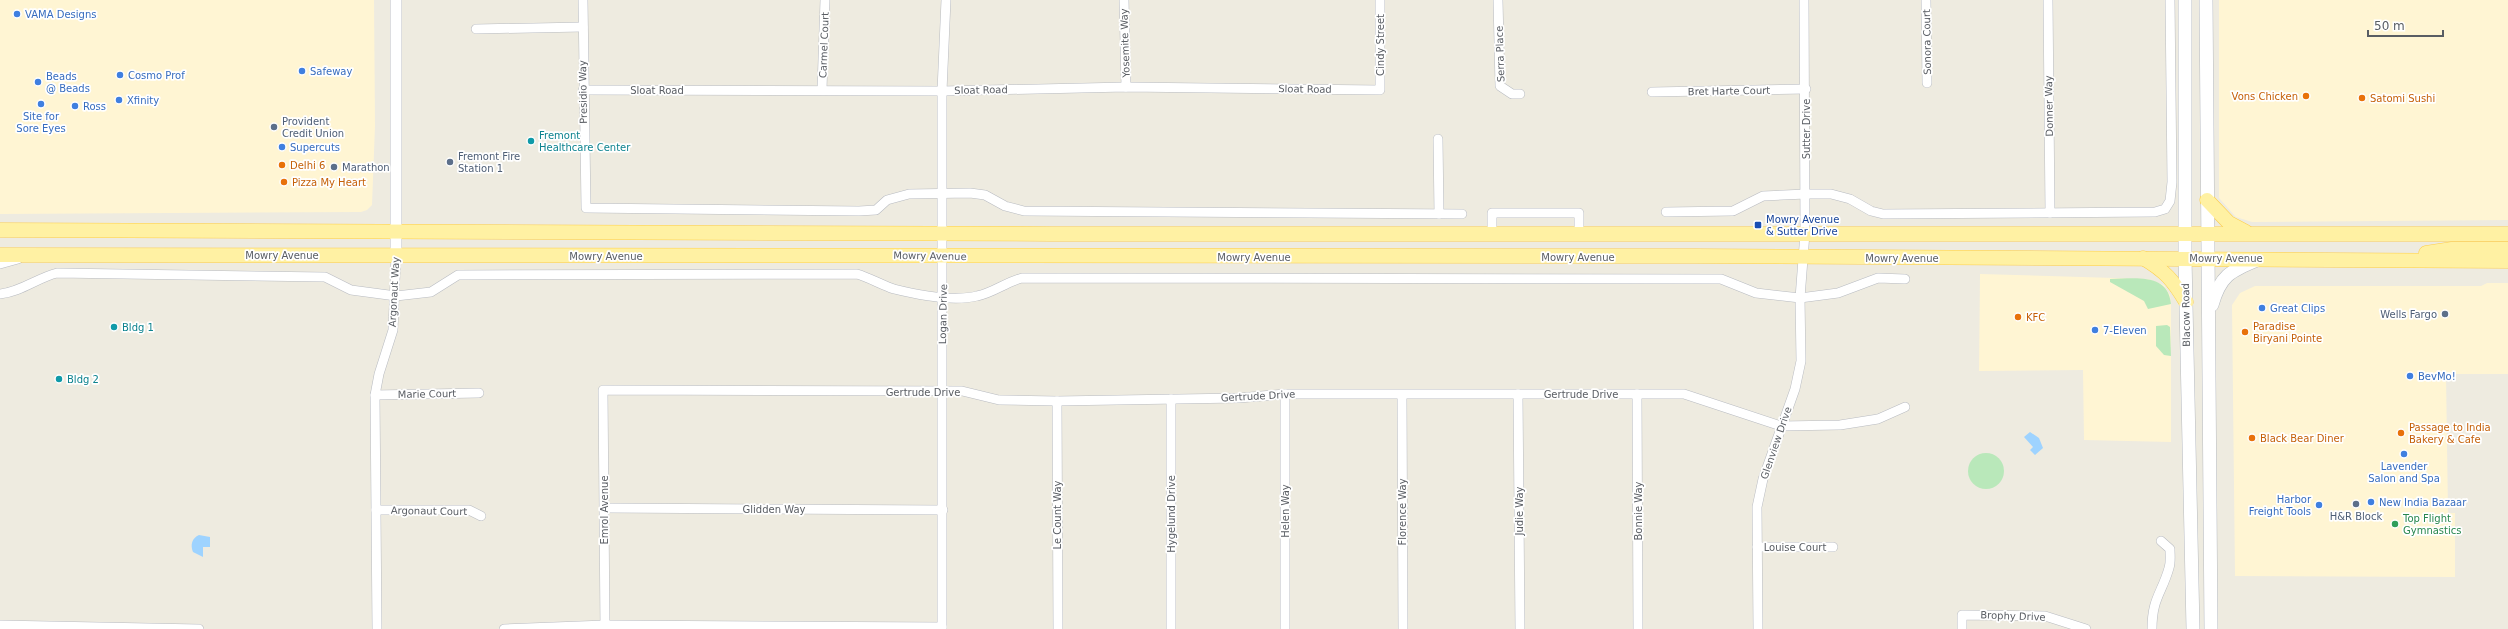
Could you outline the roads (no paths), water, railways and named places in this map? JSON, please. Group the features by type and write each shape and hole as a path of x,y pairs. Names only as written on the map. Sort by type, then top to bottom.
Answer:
{"main road":[{"name":"Blacow Road","path":"2185,0 2185,258 2193,629"},
{"path":"2206,0 2207,258 2212,629"},
{"path":"2207,200 2229,223 2248,234"},
{"path":"0,230 2508,234"},
{"path":"2390,259 2452,249 2508,249"},
{"name":"Mowry Avenue","path":"0,255 396,256 832,254 943,257 1695,256 1805,258 2207,258 2508,261"},
{"path":"2142,258 2161,269 2174,281 2186,302"},
{"path":"2208,331 2212,306 2221,281 2237,268 2259,259"}],"street":[{"name":"Argonaut Way","path":"377,629 376,395 379,374 393,330 396,296 396,0"},
{"name":"Presidio Way","path":"583,0 583,90 586,208 859,211 876,210 887,200 909,194 943,194"},
{"name":"Carmel Court","path":"822,89 825,0"},
{"name":"Logan Drive","path":"942,628 942,91 946,0"},
{"name":"Yosemite Way","path":"1124,0 1126,87"},
{"name":"Cindy Street","path":"1380,0 1380,90"},
{"name":"Serra Place","path":"1498,0 1500,86 1512,94 1520,94"},
{"name":"Sutter Drive","path":"1804,0 1806,89 1805,258"},
{"name":"Sonora Court","path":"1926,0 1927,83"},
{"name":"Donner Way","path":"2048,0 2050,213"},
{"path":"1666,212 1734,211 1763,196 1806,194 1831,194 1850,199 1871,211 1883,214 2155,212 2165,209 2170,201 2172,182 2170,0"},
{"path":"476,29 583,27"},
{"name":"Sloat Road","path":"583,90 822,89 942,91 1126,87 1380,90"},
{"name":"Bret Harte Court","path":"1652,92 1806,89"},
{"path":"1438,139 1439,214"},
{"path":"943,194 985,195 1005,206 1024,211 1462,214"},
{"path":"1492,233 1492,213 1579,213 1580,233"},
{"path":"0,264 45,256"},
{"name":"Glenview Drive","path":"1758,629 1757,507 1763,479 1795,390 1801,361 1800,298 1805,258"},
{"name":"Mowry Avenue","path":"0,294 15,291 45,276 57,273 325,277 351,290 396,296 431,292 458,275 857,274 893,288 963,298 978,296 1008,281 1022,278 1690,278 1721,279 1756,293 1800,298 1838,293 1878,278 1905,279"},
{"name":"Gertrude Drive","path":"603,390 962,391 999,400 1057,401 1239,398 1285,394 1684,394 1781,426 1840,425 1878,419 1904,408"},
{"name":"Emrol Avenue","path":"603,390 605,627"},
{"name":"Marie Court","path":"376,395 479,393"},
{"name":"Helen Way","path":"1285,394 1286,629"},
{"name":"Judie Way","path":"1518,394 1520,629"},
{"name":"Bonnie Way","path":"1637,394 1638,629"},
{"name":"Florence Way","path":"1402,395 1403,629"},
{"name":"Hygelund Drive","path":"1171,399 1171,629"},
{"name":"Le Count Way","path":"1057,401 1058,629"},
{"name":"Glidden Way","path":"605,508 943,510"},
{"name":"Argonaut Court","path":"376,510 469,510 480,516"},
{"path":"2152,629 2152,614 2156,596 2170,567 2170,549 2161,541"},
{"name":"Louise Court","path":"1757,547 1833,547"},
{"name":"Brophy Drive","path":"1962,629 1962,615 2045,616 2086,629"},
{"path":"0,625 199,629"},
{"path":"504,629 605,627 942,628"}],"water":[{"path":"2030,432 2039,438 2043,448 2035,455 2030,450 2033,447 2024,437"},
{"path":"199,535 210,537 210,547 203,547 203,557 193,552 192,549 193,540"}],"place":[{"name":"VAMA Designs","path":"17,14"},
{"name":"Safeway","path":"302,71"},
{"name":"Cosmo Prof","path":"120,75"},
{"name":"Beads @ Beads","path":"38,82"},
{"name":"Vons Chicken","path":"2306,96"},
{"name":"Satomi Sushi","path":"2362,98"},
{"name":"Xfinity","path":"119,100"},
{"name":"Site for Sore Eyes","path":"41,104"},
{"name":"Ross","path":"75,106"},
{"name":"Provident Credit Union","path":"274,127"},
{"name":"Fremont Healthcare Center","path":"531,141"},
{"name":"Supercuts","path":"282,147"},
{"name":"Fremont Fire Station 1","path":"450,162"},
{"name":"Delhi 6","path":"282,165"},
{"name":"Marathon","path":"334,167"},
{"name":"Pizza My Heart","path":"284,182"},
{"name":"Mowry Avenue & Sutter Drive","path":"1758,225"},
{"name":"Great Clips","path":"2262,308"},
{"name":"Wells Fargo","path":"2445,314"},
{"name":"KFC","path":"2018,317"},
{"name":"Bldg 1","path":"114,327"},
{"name":"7-Eleven","path":"2095,330"},
{"name":"Paradise Biryani Pointe","path":"2245,332"},
{"name":"BevMo!","path":"2410,376"},
{"name":"Bldg 2","path":"59,379"},
{"name":"Passage to India Bakery & Cafe","path":"2401,433"},
{"name":"Black Bear Diner","path":"2252,438"},
{"name":"Lavender Salon and Spa","path":"2404,454"},
{"name":"New India Bazaar","path":"2371,502"},
{"name":"H&R Block","path":"2356,504"},
{"name":"Harbor Freight Tools","path":"2319,505"},
{"name":"Top Flight Gymnastics","path":"2395,524"}]}
